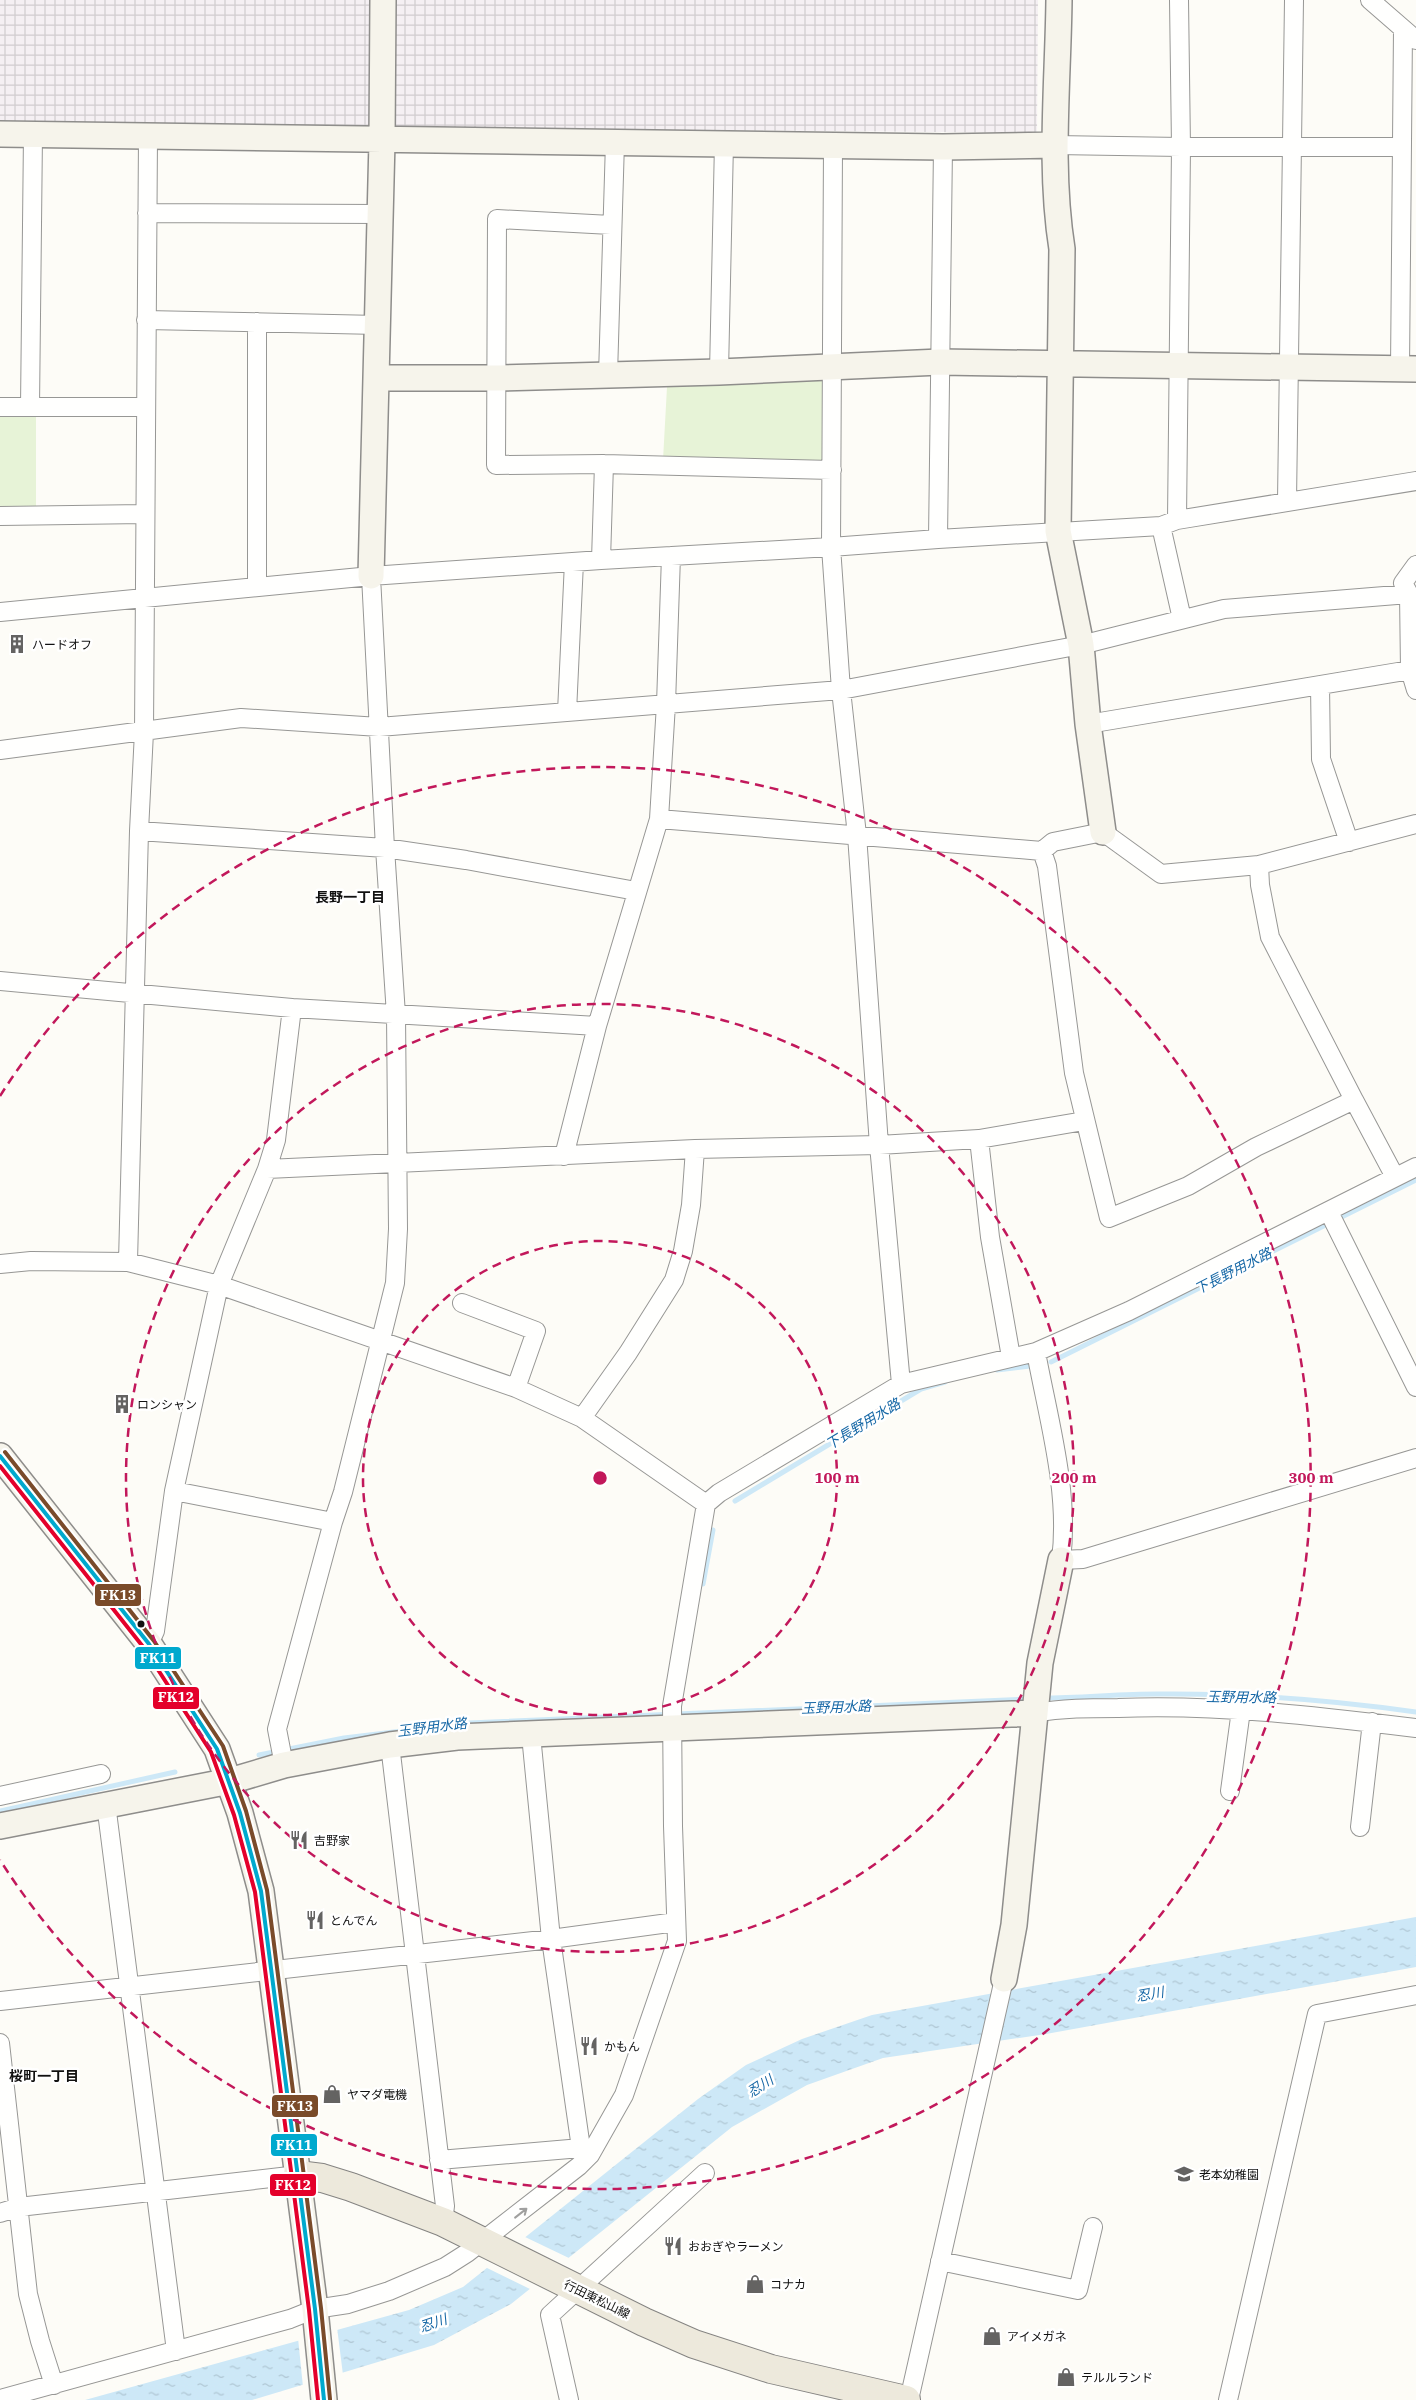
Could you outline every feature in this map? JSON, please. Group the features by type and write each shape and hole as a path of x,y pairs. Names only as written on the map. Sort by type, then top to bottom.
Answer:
{"main road":[{"name":"行田東松山線","path":"298,2175 322,2178 351,2187 443,2222 644,2322 736,2359 770,2369 908,2400"}],"street":[{"path":"283,1763 277,1729 333,1522 343,1492 382,1343 395,1283 397,1165 396,1016 371,576 382,140 382,0"},
{"path":"1059,0 1055,145 1056,211 1062,249 1058,532 1081,644 1088,724 1103,832 1161,874 1259,865 1416,824"},
{"path":"1179,0 1181,147 1178,366 1169,523 1182,619"},
{"path":"1286,501 1294,0"},
{"path":"376,378 497,378 719,372 940,362 1408,369 1402,147 1409,35 1370,0"},
{"path":"0,134 833,146 1402,147"},
{"path":"30,407 33,134"},
{"path":"128,1262 138,831 144,732 143,597 148,136"},
{"path":"608,375 614,142"},
{"path":"719,372 724,143"},
{"path":"833,146 831,547 841,690 857,835 879,1145 901,1384"},
{"path":"938,539 943,147"},
{"path":"147,213 380,214"},
{"path":"611,225 496,219 496,465 604,464 832,470"},
{"path":"146,320 378,325"},
{"path":"257,322 257,586"},
{"path":"0,407 146,407"},
{"path":"601,560 604,464"},
{"path":"0,612 371,576 1058,532 1169,523 1286,501 1416,481"},
{"path":"0,516 144,514"},
{"path":"564,1156 597,1026 658,819 666,704 671,556"},
{"path":"566,712 574,562"},
{"path":"1416,565 1403,583 1409,594 1416,690"},
{"path":"0,750 241,718 379,727 841,690 1081,644 1224,609 1409,594"},
{"path":"1088,724 1413,669"},
{"path":"1320,685 1321,758 1349,842"},
{"path":"658,819 1042,851 1052,842 1103,832"},
{"path":"138,831 385,848 466,860 636,891"},
{"path":"1042,851 1047,866 1074,1073 1084,1121 1109,1218 1188,1186 1256,1147 1354,1100"},
{"path":"1259,865 1260,885 1270,937 1395,1177"},
{"path":"0,982 396,1016 597,1026"},
{"path":"149,1644 155,1631 174,1491 218,1285 267,1170 276,1140 292,1008"},
{"path":"267,1170 695,1149 879,1145 979,1139 1084,1121"},
{"path":"979,1139 990,1237 1011,1357"},
{"path":"582,1418 628,1353 674,1280 683,1251 691,1205 695,1149"},
{"path":"0,2399 290,2319 316,2315 389,2292 445,2267 484,2243 539,2199 585,2152 624,2095 677,1941 672,1719 706,1504 719,1493 901,1384 1036,1352 1333,1218 1395,1177 1416,1167"},
{"path":"1333,1218 1411,1364 1416,1387"},
{"path":"0,1264 31,1262 128,1262 218,1285 516,1388 582,1418 706,1504"},
{"path":"462,1303 536,1331 516,1388"},
{"path":"908,2400 988,2053 1014,1925 1035,1704 1046,1627 1061,1560 1063,1516 1061,1488 1036,1352"},
{"path":"0,1456 149,1644 216,1748 230,1781 252,1851 261,1891 316,2315 324,2399"},
{"path":"1061,1560 1083,1559 1416,1458"},
{"path":"174,1491 333,1522"},
{"path":"0,1826 230,1781 283,1763 390,1744 457,1737 531,1735 672,1719 1035,1704 1160,1706 1241,1710 1301,1714 1416,1728"},
{"path":"1230,1791 1241,1710"},
{"path":"1360,1827 1372,1722"},
{"path":"531,1735 551,1939 585,2152"},
{"path":"390,1744 445,2206 443,2222"},
{"path":"0,1796 101,1774"},
{"path":"106,1804 176,2351"},
{"path":"0,2002 551,1939 676,1922"},
{"path":"1228,2400 1317,2014 1416,1995"},
{"path":"0,2043 31,2312 54,2385"},
{"path":"439,2160 585,2152"},
{"path":"569,2400 550,2315 572,2287 705,2173"},
{"path":"0,2213 19,2207 298,2175"},
{"path":"940,2261 1078,2290 1093,2227"}],"shaded area":[{"path":"0,0 1038,0 1037,133 0,124"}],"green space":[{"path":"823,376 823,462 663,460 667,387"},
{"path":"36,413 36,510 0,509 0,414"}],"water":[{"name":"忍川","path":"1416,1917 1416,1967 1046,2034 883,2058 807,2085 732,2127 511,2304 434,2345 252,2400 85,2400 409,2310 463,2287 698,2099 746,2065 802,2039 872,2015"}],"pier":[{"path":"523,2236 571,2259 532,2290 485,2267"},
{"path":"337,2327 343,2375 303,2387 298,2338"}],"waterway":[{"name":"下長野用水路","path":"1051,1362 1416,1180"},
{"name":"下長野用水路","path":"997,1370 1030,1366"},
{"name":"下長野用水路","path":"735,1501 921,1389 945,1382"},
{"name":"下長野用水路","path":"703,1584 713,1530"},
{"name":"玉野用水路","path":"1042,1698 1143,1694 1255,1696 1351,1704 1416,1712"},
{"name":"玉野用水路","path":"259,1755 344,1738 469,1723 1029,1699"},
{"name":"玉野用水路","path":"0,1811 175,1772"}],"transit line":[{"name":"FK13","path":"5,1452 154,1641 223,1746 246,1811 267,1890 321,2308 330,2399"},
{"name":"FK11","path":"0,1456 149,1644 217,1749 240,1813 261,1891 315,2309 324,2400"},
{"name":"FK12","path":"0,1466 144,1648 211,1752 234,1815 255,1892 309,2310 318,2400"}],"place":[{"name":"ハードオフ","path":"17,644"},
{"name":"ロンシャン","path":"122,1404"},
{"name":"吉野家","path":"299,1840"},
{"name":"とんでん","path":"315,1920"},
{"name":"かもん","path":"589,2046"},
{"name":"ヤマダ電機","path":"332,2094"},
{"name":"老本幼稚園","path":"1184,2174"},
{"name":"おおぎやラーメン","path":"673,2246"},
{"name":"コナカ","path":"755,2284"},
{"name":"アイメガネ","path":"992,2336"},
{"name":"テルルランド","path":"1066,2377"}],"district":[{"name":"長野一丁目","path":"350,897"},
{"name":"桜町一丁目","path":"44,2076"}]}
